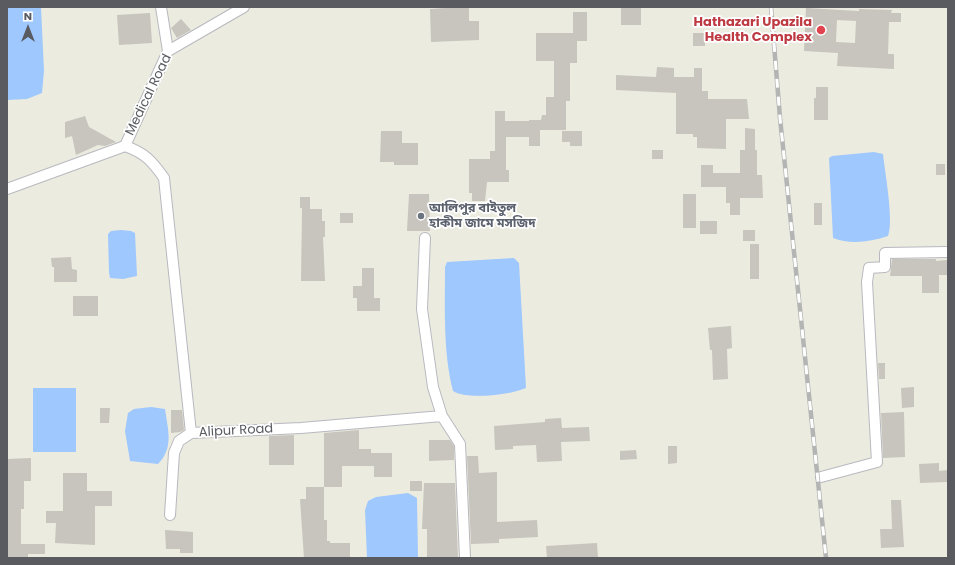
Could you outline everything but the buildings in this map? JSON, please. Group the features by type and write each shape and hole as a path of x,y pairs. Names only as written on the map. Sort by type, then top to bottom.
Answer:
{"street":[{"path":"161,7 168,52"},
{"name":"Medical Road","path":"7,189 125,146 168,52 244,7"},
{"name":"Alipur Road","path":"125,146 140,152 152,162 164,178 191,433 301,428 442,416"},
{"path":"425,238 422,310 433,387 442,416 460,444 465,558"},
{"path":"822,477 877,462 867,282 870,268 884,267 885,253 948,252"},
{"path":"170,515 174,453 179,441 191,433"}],"water":[{"path":"7,7 41,7 44,71 42,93 27,99 7,100"},
{"path":"874,152 883,154 890,208 890,229 888,236 860,242 833,238 829,158 832,156"},
{"path":"121,230 135,233 137,276 123,279 110,278 108,234 111,231"},
{"path":"514,258 519,263 526,388 510,393 489,396 460,394 453,391 446,345 445,267 447,262"},
{"path":"33,388 76,388 76,452 33,452"},
{"path":"151,407 165,409 169,438 166,452 158,464 130,461 125,431 128,413 134,409"},
{"path":"408,493 417,498 418,558 367,558 365,510 368,501 376,497"}],"railway":[{"path":"771,7 780,118 826,558"}],"place":[{"name":"Hathazari Upazila Health Complex","path":"821,30"},
{"name":"আলিপুর বাইতুল হাকীম জামে মসজিদ","path":"421,216"}]}
